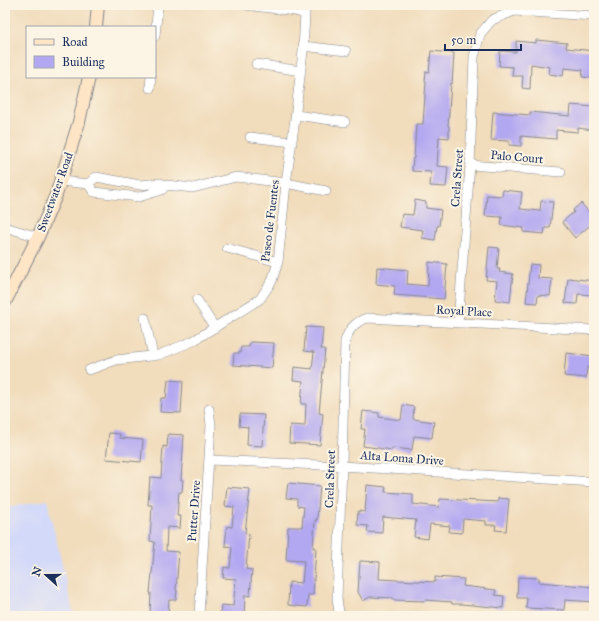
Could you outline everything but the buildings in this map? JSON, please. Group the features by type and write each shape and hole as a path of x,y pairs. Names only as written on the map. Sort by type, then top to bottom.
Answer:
{"main road":[{"path":"96,26 98,5"},
{"name":"Sweetwater Road","path":"5,302 38,237 56,195 79,122 89,78"}],"street":[{"path":"156,26 158,5"},
{"name":"Paseo de Fuentes","path":"89,370 116,360 158,355 193,341 260,299 272,281 278,262 286,183 301,71 305,14 295,8 245,5"},
{"name":"Crela Street","path":"458,323 470,165 474,57 480,34 492,20 514,11 594,16"},
{"path":"303,46 346,51"},
{"path":"256,64 301,71"},
{"path":"150,88 151,78"},
{"path":"296,115 346,122"},
{"path":"250,136 292,142"},
{"name":"Palo Court","path":"470,165 561,172"},
{"path":"88,184 96,177 140,185 160,183 192,188 236,177 286,183 326,191"},
{"path":"61,181 88,184 94,192 139,197 162,190 166,185"},
{"path":"5,228 38,237"},
{"path":"227,248 278,262"},
{"path":"197,300 215,328"},
{"path":"145,318 153,356"},
{"name":"Royal Place","path":"345,341 352,327 367,318 594,330"},
{"name":"Crela Street","path":"343,616 339,613 337,598 345,341"},
{"name":"Putter Drive","path":"199,616 211,426 209,409"},
{"name":"Alta Loma Drive","path":"209,460 342,466 594,482"}],"shaded area":[{"path":"47,500 74,616 5,616 5,508"}]}
